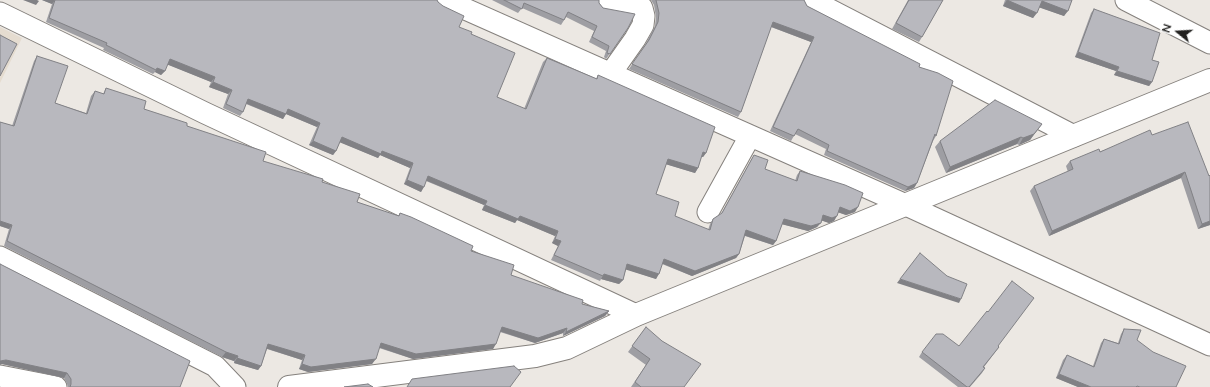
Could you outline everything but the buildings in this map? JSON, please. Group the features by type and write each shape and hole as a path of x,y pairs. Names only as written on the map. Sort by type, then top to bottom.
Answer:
{"street":[{"path":"445,0 906,205 1210,345"},
{"path":"810,0 1074,136"},
{"path":"1126,0 1210,43"},
{"path":"607,2 642,8 644,16 643,26 611,73"},
{"path":"0,13 205,113 636,315"},
{"path":"288,387 535,356 567,348 636,315 1210,80"},
{"path":"708,212 750,136"},
{"path":"0,257 215,366 236,387"},
{"path":"0,376 56,387"}],"shaded area":[{"path":"0,27 22,38 0,83"}]}
